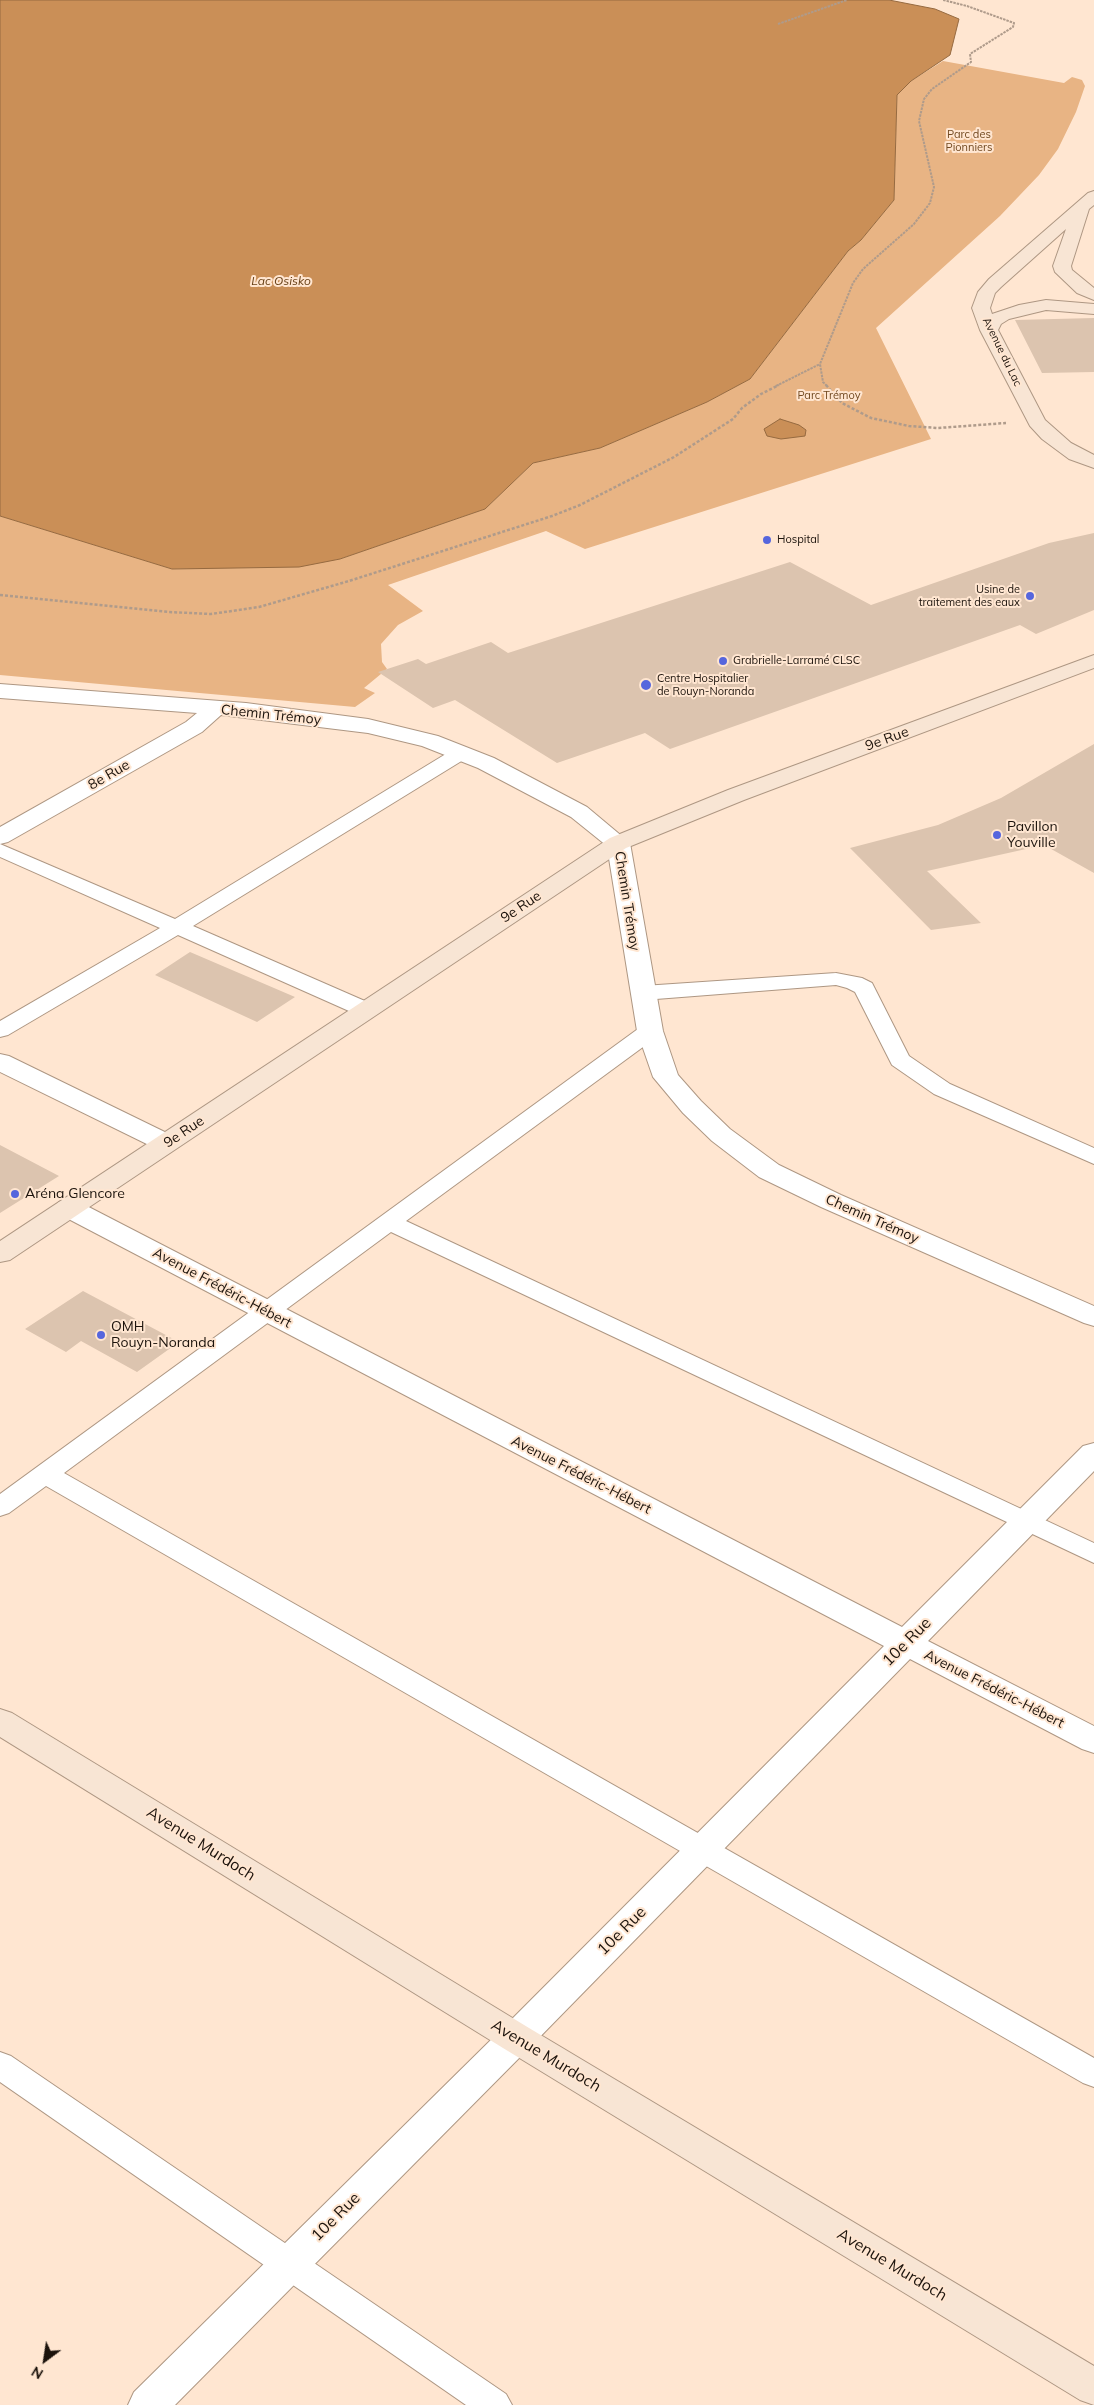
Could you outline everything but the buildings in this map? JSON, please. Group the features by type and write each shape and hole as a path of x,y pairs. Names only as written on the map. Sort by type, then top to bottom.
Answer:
{"street":[{"name":"Avenue du Lac","path":"1094,196 1029,252 987,292 981,308 989,330 1037,422 1049,436 1064,447 1076,455 1094,462"},
{"path":"1081,209 1062,266 1064,272 1083,289 1094,295"},
{"path":"989,330 994,321 1003,315 1025,309 1046,305 1094,309"},
{"name":"9e Rue","path":"0,1254 618,843 736,795 1094,661"},
{"name":"Chemin Trémoy","path":"0,691 246,710 368,726 430,742 462,753 486,763 579,812 618,843 650,1031 666,1077 692,1107 721,1135 769,1171 831,1201 1094,1317"},
{"name":"8e Rue","path":"0,837 194,727 214,709"},
{"path":"0,1062 166,1144"},
{"name":"Avenue Frédéric-Hébert","path":"69,1208 1094,1741"},
{"name":"10e Rue","path":"148,2405 702,1851 1094,1453"},
{"name":"Avenue Murdoch","path":"0,1720 516,2038 1094,2387"}],"lane":[{"path":"0,1030 177,927 462,753"},
{"path":"0,850 366,1010"},
{"path":"643,993 836,979 854,983 864,988 900,1060 942,1090 1094,1157"},
{"path":"0,1507 650,1031"},
{"path":"389,1222 1094,1554"},
{"path":"45,1474 1094,2074"},
{"path":"0,2065 494,2405"}],"path":[{"path":"778,24 847,0"},
{"path":"943,0 967,6 1014,23 1012,27 970,54 971,62 932,88 924,99 919,121 934,187 930,204 914,224 863,269 853,283 820,364 823,382 842,403 871,418 909,426 938,428 1037,422"},
{"path":"0,595 169,612 211,614 259,607 367,575 552,516 580,505 674,457 733,419 742,408 761,394 820,364"}],"green space":[{"name":"Parc Trémoy","path":"943,61 1064,83 1072,77 1082,80 1085,86 1076,112 1058,149 1039,175 1000,216 876,328 931,439 585,549 546,531 388,585 423,611 398,625 381,644 382,662 387,669 364,688 375,693 355,707 0,675 0,516 172,569 340,559 485,509 533,463 600,448 707,402 750,379 848,251 861,240 894,200 897,95 911,81"}],"water":[{"name":"Lac Osisko","path":"0,0 889,0 935,9 959,19 950,55 911,81 897,95 894,200 861,240 848,251 750,379 707,402 600,448 533,463 485,509 340,559 299,567 172,569 0,516"},
{"path":"780,419 799,425 806,430 805,436 781,439 767,436 764,429"}],"place":[{"name":"Hospital","path":"767,540"},
{"name":"Usine de traitement des eaux","path":"1030,596"},
{"name":"Grabrielle-Larramé CLSC","path":"723,661"},
{"name":"Centre Hospitalier de Rouyn-Noranda","path":"646,685"},
{"name":"Pavillon Youville","path":"997,835"},
{"name":"Aréna Glencore","path":"15,1194"},
{"name":"OMH Rouyn-Noranda","path":"101,1335"}],"park label":[{"name":"Parc des Pionniers","path":"969,141"}]}
